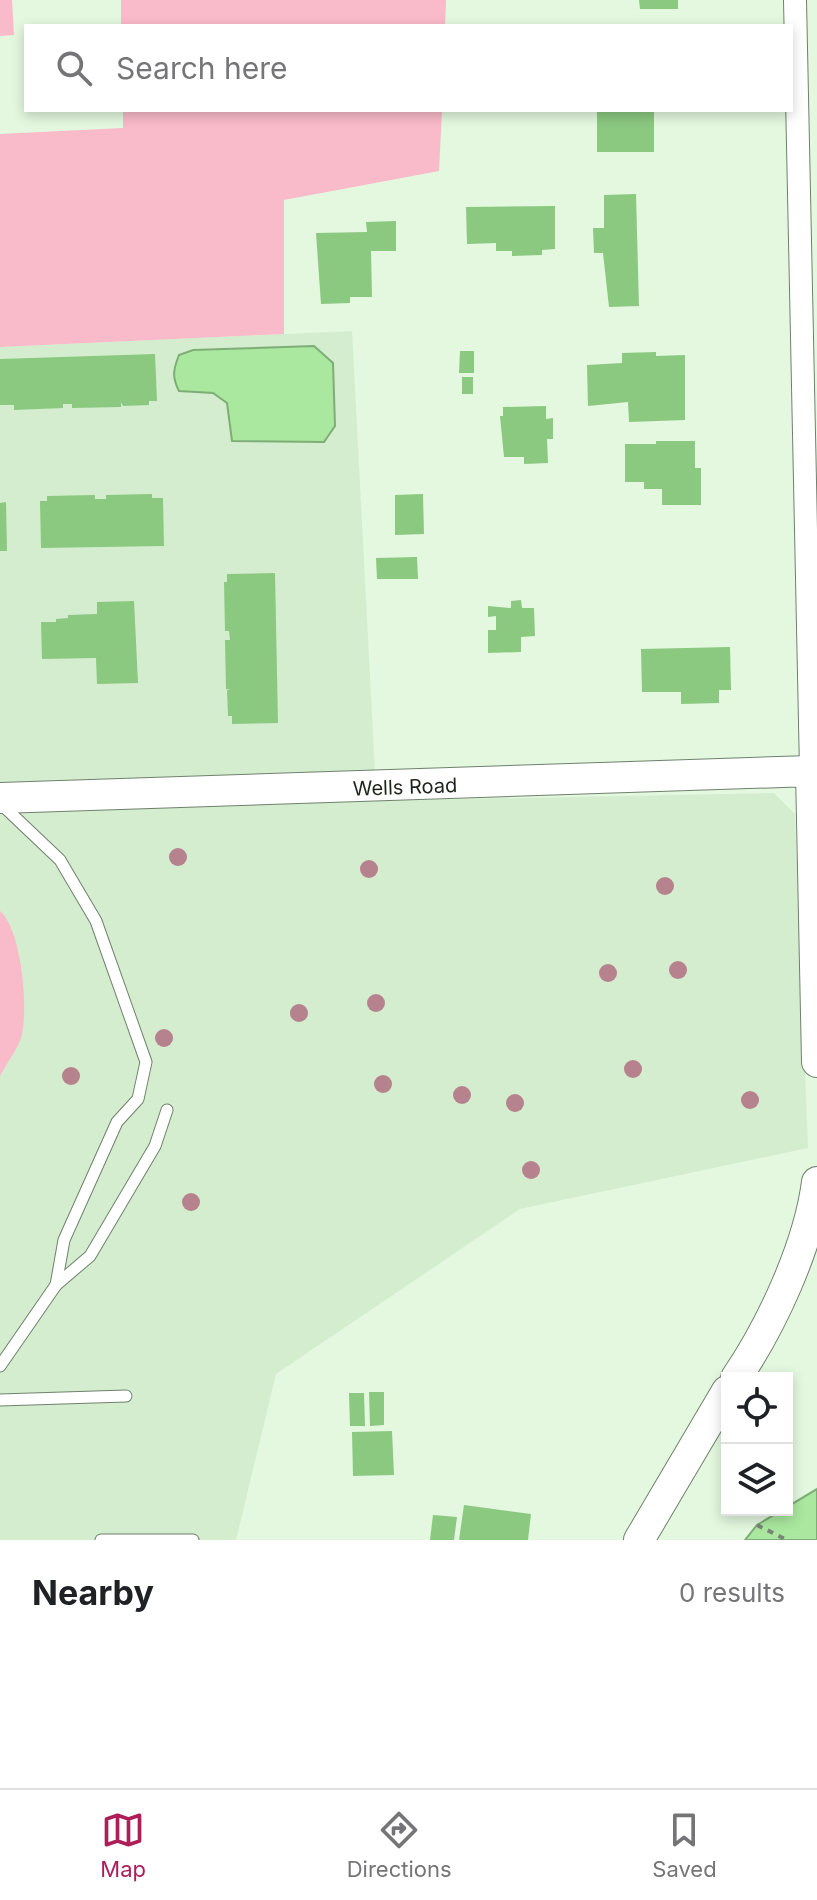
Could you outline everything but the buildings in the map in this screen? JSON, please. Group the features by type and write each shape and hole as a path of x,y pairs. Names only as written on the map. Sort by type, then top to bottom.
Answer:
{"street":[{"path":"795,0 817,1062"},
{"name":"Wells Road","path":"0,801 811,771"},
{"path":"739,1372 797,1261 813,1215 817,1182"},
{"path":"639,1540 721,1401"}],"lane":[{"path":"0,801 60,860 96,921 146,1062 138,1099 117,1122 64,1240 56,1285"},
{"path":"0,1366 56,1285 90,1256 155,1146 167,1110"},
{"path":"0,1400 126,1396"},
{"path":"101,1540 193,1540"}],"path":[{"path":"757,1525 787,1540"}],"shaded area":[{"path":"0,0 12,0 14,35 0,36"},
{"path":"121,0 446,0 445,24 121,24"},
{"path":"123,112 442,112 439,171 284,200 284,334 0,347 0,134 123,128"},
{"path":"352,331 375,772 0,786 0,347"},
{"path":"314,346 333,363 335,426 324,442 232,441 227,403 213,393 179,391 175,382 179,355 193,350"},
{"path":"774,793 795,814 808,1148 520,1209 276,1374 236,1540 0,1540 0,808"},
{"path":"0,911 14,935 22,972 24,1009 21,1038 0,1076"},
{"path":"817,1489 817,1540 745,1540 757,1525 772,1516 793,1516 793,1503"}]}
